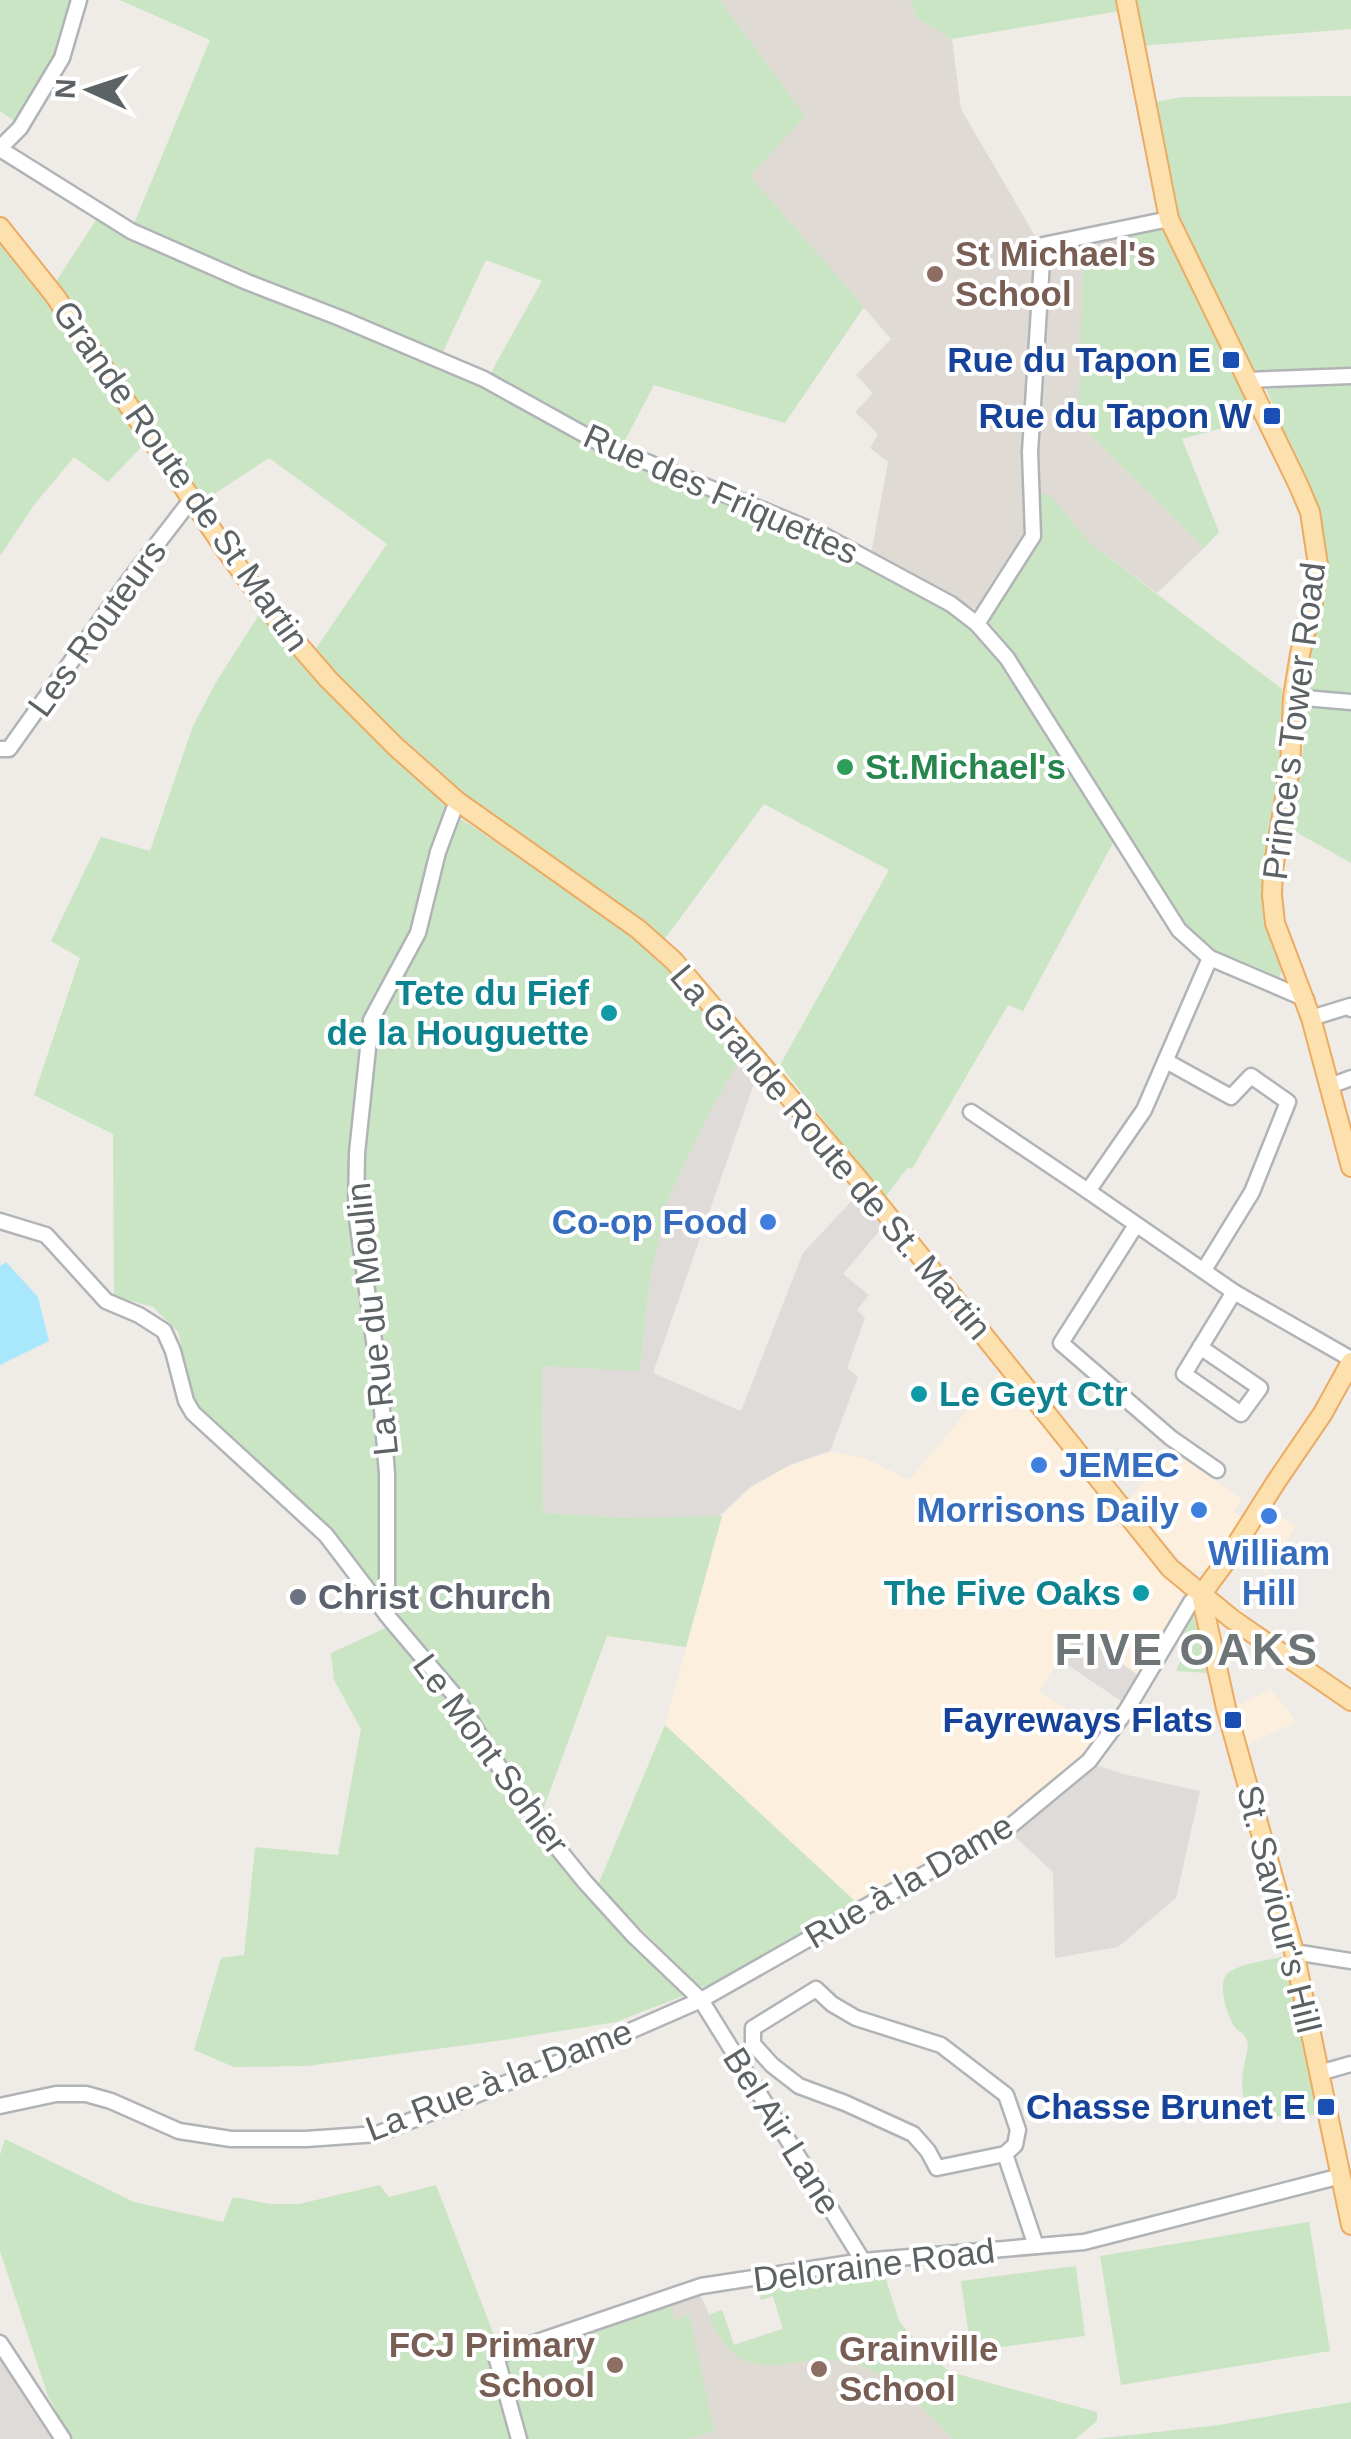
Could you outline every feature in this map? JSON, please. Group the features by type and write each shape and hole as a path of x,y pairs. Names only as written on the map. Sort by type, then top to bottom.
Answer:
{"main road":[{"name":"Prince's Tower Road","path":"1126,0 1169,219 1298,484 1316,540 1314,602 1300,654 1290,768 1272,895 1275,923 1312,1018 1351,1167"},
{"name":"Grande Route de St Martin","path":"0,227 55,296 191,500 277,620 328,679 456,801"},
{"name":"La Grande Route de St. Martin","path":"456,801 638,929 674,960 861,1182 1170,1568 1232,1618 1351,1702"},
{"path":"1201,1595 1324,1414 1351,1360"},
{"name":"St. Saviour's Hill","path":"1201,1595 1226,1708 1294,1952 1343,2165 1351,2225"},
{"path":"1210,1639 1212,1624 1232,1618"}],"street":[{"path":"0,148 20,128 62,58 79,0"},
{"name":"Rue des Friquettes","path":"0,148 130,231 484,380 596,441 821,534 952,604 977,624 1007,658 1178,930 1210,958 1306,1000"},
{"path":"977,624 1033,536 1030,452 1043,244 1169,219"},
{"path":"1246,380 1351,376"},
{"name":"Les Routeurs","path":"0,748 9,748 130,578 191,500"},
{"path":"1294,696 1351,702"},
{"name":"La Rue du Moulin","path":"387,1616 387,1474 380,1384 356,1212 357,1153 371,1020 418,933 438,852 456,801"},
{"path":"1088,1190 1144,1110 1210,958"},
{"path":"1312,1018 1350,1006 1351,1009"},
{"path":"1166,1061 1231,1097 1251,1076 1288,1102 1252,1192 1204,1270"},
{"path":"970,1112 1234,1292 1351,1360"},
{"name":"Le Mont Sohier","path":"0,1222 46,1235 106,1301 164,1331 193,1413 326,1536 456,1697 542,1829 634,1936 701,2000"},
{"path":"1136,1225 1061,1343 1171,1438 1218,1470"},
{"path":"1200,1346 1260,1388 1241,1414 1184,1374 1200,1346 1234,1292"},
{"name":"Rue à la Dame","path":"701,2000 1008,1828 1089,1761 1126,1710 1191,1602 1201,1595"},
{"path":"1294,1952 1351,1961"},
{"path":"816,1989 856,2018 941,2045 1006,2095 1018,2130 1015,2145 1005,2154 937,2168 913,2134 799,2086 772,2066 752,2044 753,2028 816,1989"},
{"name":"La Rue à la Dame","path":"0,2106 56,2094 86,2094 179,2130 231,2139 378,2134 557,2063 701,2000"},
{"name":"Bel Air Lane","path":"701,2000 863,2262"},
{"path":"1319,2073 1351,2064"},
{"path":"1005,2154 1036,2246"},
{"name":"Deloraine Road","path":"519,2439 496,2356 701,2286 863,2262 1084,2242 1343,2165"},
{"path":"0,2344 63,2439"}],"shaded area":[{"name":"St Michael's School","path":"720,0 910,0 917,18 952,39 961,109 1038,241 1026,450 1029,533 979,611 871,554 888,462 870,448 878,434 855,412 873,393 856,375 891,339 750,176 804,116"},
{"name":"St Michael's School","path":"1118,237 1078,423 1204,548 1157,593 1090,543 1051,497 1039,493 1037,441 1048,251"},
{"path":"743,1054 758,1072 653,1373 741,1411 803,1253 860,1192 886,1223 843,1274 869,1295 857,1310 865,1318 847,1368 858,1377 830,1451 790,1465 750,1487 718,1517 543,1513 542,1366 640,1370 650,1276 668,1199 707,1117"},
{"path":"999,1373 1140,1548 1180,1589 1182,1605 1138,1675 1079,1634 1039,1691 1104,1733 1080,1762 1010,1818 856,1902 665,1725 722,1516 750,1489 786,1465 831,1452 865,1458 909,1480"},
{"path":"1167,1448 1242,1499 1234,1512 1243,1518 1206,1570 1188,1568 1128,1502"},
{"path":"1266,1506 1296,1526 1266,1574 1243,1548"},
{"path":"1079,1633 1138,1675 1121,1701 1059,1659"},
{"path":"1271,1689 1296,1722 1245,1746 1234,1707"},
{"path":"1093,1764 1200,1791 1176,1898 1118,1947 1055,1958 1053,1872 1011,1833"},
{"path":"881,2264 899,2321 923,2350 900,2388 952,2439 525,2439 506,2360 694,2292 702,2298 709,2315 722,2310 734,2345 783,2329 773,2296 761,2300 757,2283"},
{"path":"0,2355 55,2439 0,2439"}],"green space":[{"path":"0,0 73,0 58,51 16,122 0,111"},
{"path":"120,0 720,0 805,116 750,176 864,307 785,423 654,385 623,444 489,376 542,281 486,260 441,356 201,258 133,226 210,40"},
{"path":"910,0 1118,0 1120,11 952,39 917,18"},
{"path":"1132,0 1351,0 1351,29 1139,46"},
{"path":"1351,96 1351,369 1253,371 1177,212 1149,103 1183,97"},
{"path":"98,217 508,397 589,446 821,539 968,621 986,643 1114,841 1023,1011 1008,1005 912,1169 908,1167 885,1197 780,1065 889,870 764,804 664,940 462,795 333,672 315,650 387,544 269,458 202,502 55,283"},
{"path":"1164,229 1256,419 1182,439 1219,532 1204,548 1078,423 1083,269 1113,256 1118,237"},
{"path":"0,237 58,314 144,444 108,482 74,457 34,505 0,556"},
{"path":"1351,383 1351,699 1311,695 1303,685 1326,564 1322,523 1266,389"},
{"path":"1039,493 1051,496 1090,543 1282,689 1280,777 1265,901 1282,971 1279,977 1209,948 1184,926 988,622 1039,540"},
{"path":"260,613 340,700 444,798 446,810 405,946 362,1021 349,1167 349,1220 376,1416 383,1502 381,1595 301,1499 213,1424 195,1401 178,1332 153,1307 114,1296 113,1134 34,1095 80,958 51,941 101,837 150,851 193,726"},
{"path":"1309,702 1351,706 1351,863 1289,828 1303,748 1302,707"},
{"path":"461,819 648,943 743,1054 707,1117 668,1199 650,1277 640,1371 542,1366 543,1513 631,1518 722,1516 686,1647 607,1636 541,1815 461,1697 394,1615 392,1428 362,1210 362,1156 377,1028 422,934 437,890 445,846"},
{"path":"1193,1614 1209,1673 1176,1671 1186,1648 1171,1639 1185,1617"},
{"path":"388,1627 455,1707 537,1833 617,1928 683,1996 616,2022 307,2066 234,2067 194,2050 221,1958 244,1955 255,1847 338,1855 361,1729 334,1680 331,1653"},
{"path":"665,1725 856,1902 710,1987 698,1986 598,1885"},
{"path":"1286,1956 1320,2109 1316,2115 1257,2119 1247,2107 1243,2093 1247,2041 1229,2016 1224,1980 1237,1968"},
{"path":"5,2139 134,2202 223,2222 233,2197 270,2204 299,2204 380,2185 389,2197 436,2185 499,2348 486,2352 512,2439 72,2439 48,2396 0,2251 0,2155"},
{"path":"1309,2222 1330,2351 1121,2385 1100,2256"},
{"path":"881,2264 899,2321 923,2350 950,2372 1097,2412 1097,2421 1075,2439 952,2439 908,2395 870,2369 832,2360 755,2364 739,2357 723,2341 709,2315 722,2310 734,2345 783,2329 773,2296 761,2300 757,2283"},
{"path":"1076,2266 1085,2336 971,2351 961,2281"},
{"name":"FCJ Primary School","path":"670,2306 675,2320 689,2314 714,2431 688,2439 525,2439 505,2370 506,2360 548,2345 550,2349"},
{"path":"1351,2402 1351,2439 1095,2439 1219,2425"}],"water":[{"path":"6,1262 38,1297 49,1341 0,1365 0,1266"}],"place":[{"name":"St Michael's School","path":"935,274"},
{"name":"Rue du Tapon E","path":"1231,360"},
{"name":"Rue du Tapon W","path":"1272,416"},
{"name":"St.Michael's","path":"845,767"},
{"name":"Tete du Fief de la Houguette","path":"609,1013"},
{"name":"Co-op Food","path":"768,1222"},
{"name":"Le Geyt Ctr","path":"919,1394"},
{"name":"JEMEC","path":"1039,1465"},
{"name":"Morrisons Daily","path":"1199,1510"},
{"name":"William Hill","path":"1269,1516"},
{"name":"The Five Oaks","path":"1141,1593"},
{"name":"Christ Church","path":"298,1597"},
{"name":"Fayreways Flats","path":"1233,1720"},
{"name":"Chasse Brunet E","path":"1326,2107"},
{"name":"FCJ Primary School","path":"615,2365"},
{"name":"Grainville School","path":"819,2369"}],"district":[{"name":"FIVE OAKS","path":"1187,1649"}]}
